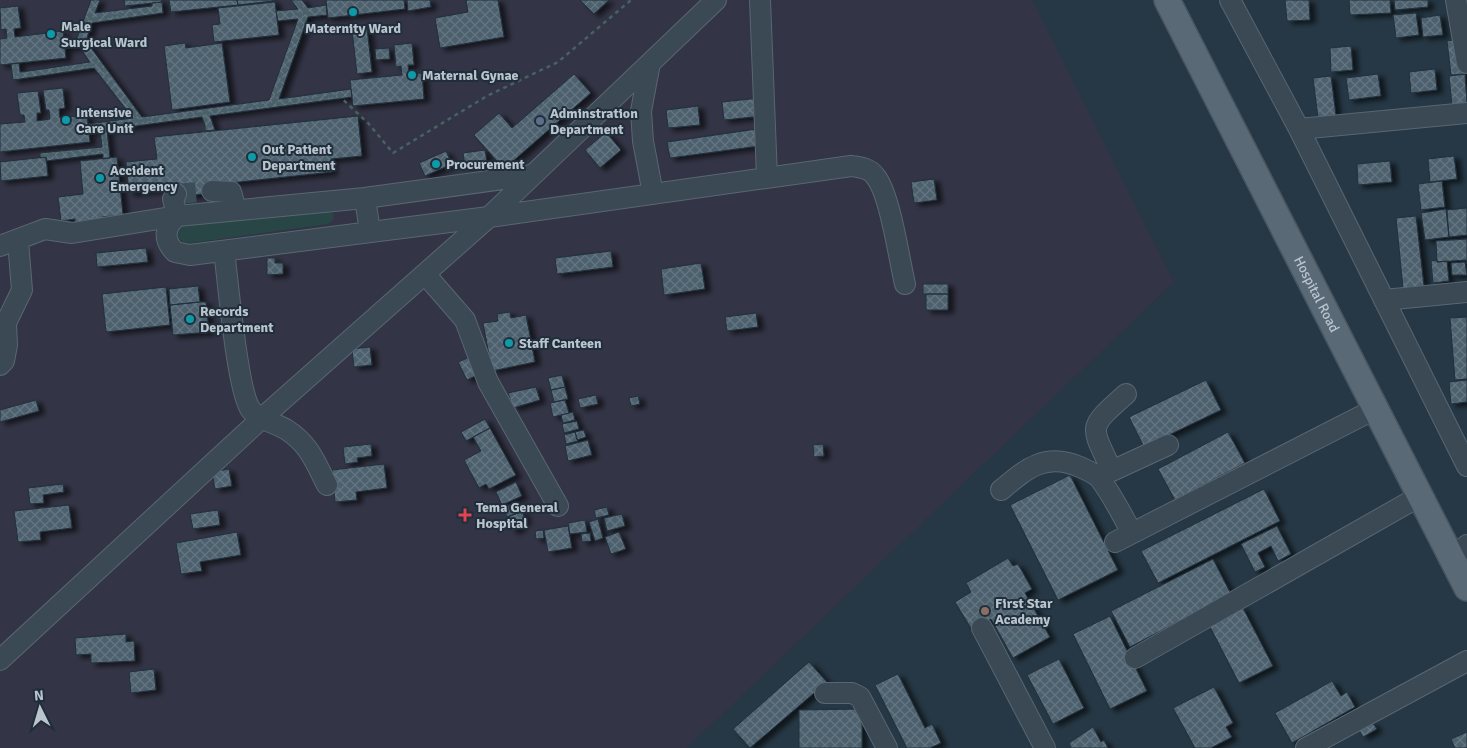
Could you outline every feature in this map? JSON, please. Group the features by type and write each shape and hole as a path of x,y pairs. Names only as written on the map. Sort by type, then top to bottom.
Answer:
{"main road":[{"name":"Hospital Road","path":"1167,0 1420,496 1459,551 1467,588"}],"street":[{"path":"0,660 262,418 488,217 716,0"},
{"path":"760,0 767,178"},
{"path":"1230,0 1299,129 1466,462"},
{"path":"1456,0 1464,20 1467,63"},
{"path":"650,63 641,111 643,140 653,194"},
{"path":"1299,129 1467,113"},
{"path":"177,216 168,224 166,232 168,242 175,252 190,255 488,217 851,166 864,168 875,175 883,191 905,284"},
{"path":"0,365 4,360 7,345 3,325 22,290 9,244 30,233 45,229 72,233 177,216 365,198 532,175"},
{"path":"212,191 230,192 236,210"},
{"path":"176,194 174,200 177,216"},
{"path":"365,198 370,232"},
{"path":"224,251 241,378 250,409 262,418 286,430 305,444 327,485"},
{"path":"425,274 465,320 488,382 558,506"},
{"path":"1384,300 1467,292"},
{"path":"1126,394 1098,420 1095,429 1124,537 1376,409"},
{"path":"1001,490 1020,474 1048,460 1069,462 1106,474 1168,445"},
{"path":"1135,658 1420,496"},
{"path":"982,628 1046,748"},
{"path":"1306,748 1467,661"},
{"path":"826,693 852,693 860,697 887,748"}],"path":[{"path":"81,42 96,0"},
{"path":"295,0 306,13"},
{"path":"338,95 368,123 393,153 487,96 558,62 630,0"},
{"path":"89,19 157,10 156,4"},
{"path":"279,16 325,10"},
{"path":"273,104 306,13"},
{"path":"66,44 81,42"},
{"path":"81,42 139,121"},
{"path":"15,64 16,76 98,64"},
{"path":"89,128 350,94"},
{"path":"205,113 207,130"},
{"path":"103,126 107,157"},
{"path":"43,156 106,149"}],"shaded area":[{"name":"Tema General Hospital","path":"0,0 1032,0 1174,282 687,748 0,748"}],"green space":[{"path":"333,213 333,220 328,224 191,243 183,242 178,237 179,226 184,222"}],"building":[{"path":"91,0 100,0 95,13 152,6 152,3 162,2 163,13 92,23 86,41 142,117 269,100 298,19 278,21 276,11 298,9 291,0 302,0 308,8 326,5 327,15 308,17 279,99 351,89 352,97 210,116 215,130 207,131 202,117 107,130 110,158 103,159 103,154 46,161 46,157 40,158 40,153 102,147 100,130 89,132 88,124 133,118 94,68 13,80 11,64 19,63 20,72 22,72 90,62 79,46 65,49 64,41 77,38"},
{"path":"124,0 161,0 162,2 125,6"},
{"path":"169,0 237,0 238,5 171,12"},
{"path":"237,0 273,0 273,1 238,5"},
{"name":"Maternity Ward","path":"326,0 404,0 405,9 328,18"},
{"path":"407,0 430,0 431,7 408,11"},
{"path":"466,0 498,0 504,37 440,48 435,18 468,12"},
{"path":"580,0 609,0 594,14"},
{"path":"1285,0 1309,0 1310,20 1287,21"},
{"path":"1349,0 1390,0 1391,13 1350,15"},
{"path":"1394,0 1428,0 1428,7 1395,10"},
{"path":"275,2 279,35 214,42 212,25 220,24 218,8"},
{"name":"Male Surgical Ward","path":"18,6 21,28 14,29 15,37 63,31 66,58 0,65 0,39 7,38 6,29 1,30 0,8"},
{"path":"1416,13 1419,35 1396,38 1393,15"},
{"path":"1440,15 1443,35 1423,37 1421,18"},
{"path":"367,28 372,72 357,74 352,30"},
{"path":"1463,39 1466,74 1451,75 1447,41"},
{"path":"185,43 186,48 222,43 230,102 172,110 164,46"},
{"name":"Maternal Gynae","path":"412,43 414,65 408,65 409,74 422,73 424,99 353,106 350,80 402,75 401,66 396,67 394,45"},
{"path":"1351,46 1353,70 1331,72 1330,48"},
{"path":"389,48 390,59 376,60 375,49"},
{"path":"1435,69 1437,90 1411,93 1409,72"},
{"name":"Adminstration Department","path":"574,74 591,93 504,169 474,135 499,113 512,128"},
{"path":"1378,74 1381,96 1349,100 1346,78"},
{"path":"1465,74 1467,104 1452,105 1449,76"},
{"path":"1331,76 1336,116 1318,118 1313,78"},
{"name":"Intensive Care Unit","path":"63,88 65,108 59,109 60,118 87,115 90,142 0,152 0,124 25,122 24,115 20,115 17,93 38,91 41,113 37,113 37,121 50,119 49,110 46,110 43,90"},
{"path":"760,98 762,116 724,120 722,102"},
{"path":"698,106 700,125 668,128 666,110"},
{"name":"Out Patient Department","path":"358,116 362,156 331,159 332,172 211,185 212,193 177,197 176,188 129,193 126,162 157,159 154,137"},
{"path":"757,129 759,146 670,158 667,142"},
{"path":"606,132 621,150 600,168 585,150"},
{"path":"485,150 487,162 465,166 463,153"},
{"name":"Procurement","path":"446,151 452,164 425,176 419,163"},
{"path":"1454,156 1457,179 1430,182 1428,159"},
{"path":"46,157 48,176 1,181 0,162"},
{"name":"Accident Emergency","path":"117,157 123,215 102,217 102,223 75,225 75,219 61,221 58,197 83,194 80,161"},
{"path":"1390,161 1392,182 1358,185 1357,164"},
{"path":"934,179 937,200 914,203 911,182"},
{"path":"1442,181 1445,207 1421,210 1418,184"},
{"path":"1467,208 1467,235 1449,237 1447,210"},
{"path":"1446,209 1449,237 1425,240 1421,213"},
{"path":"1416,216 1424,286 1403,288 1396,218"},
{"path":"1467,239 1467,264 1466,260 1437,262 1436,241"},
{"path":"146,248 148,262 97,267 96,253"},
{"path":"611,251 613,267 557,274 555,258"},
{"path":"267,258 275,258 275,263 283,263 283,274 267,275"},
{"path":"1437,260 1437,262 1447,261 1449,281 1433,283 1431,261"},
{"path":"1465,262 1467,275 1452,275 1451,263"},
{"path":"701,263 705,289 664,295 661,269"},
{"path":"923,284 948,284 948,294 923,294"},
{"path":"198,286 200,302 170,305 169,289"},
{"path":"166,287 170,325 106,332 102,294"},
{"path":"926,294 948,294 948,310 926,310"},
{"name":"Records Department","path":"206,302 209,332 173,335 170,305"},
{"name":"Staff Canteen","path":"510,312 511,318 526,315 535,362 492,371 483,323 498,321 497,314"},
{"path":"756,313 758,327 727,331 725,317"},
{"path":"1467,317 1467,379 1455,380 1450,318"},
{"path":"370,347 372,365 354,367 352,349"},
{"path":"470,357 479,374 467,380 458,362"},
{"path":"562,375 565,387 551,390 548,378"},
{"path":"1206,380 1221,410 1144,447 1129,417"},
{"path":"1467,380 1467,402 1451,404 1449,382"},
{"path":"536,387 540,400 513,408 508,393"},
{"path":"565,387 568,399 554,402 551,390"},
{"path":"596,395 598,404 580,408 578,399"},
{"path":"638,396 640,404 631,406 629,398"},
{"path":"36,400 39,411 0,422 0,410"},
{"path":"565,400 569,413 553,417 550,403"},
{"path":"573,412 575,420 563,423 561,415"},
{"path":"485,419 490,428 466,441 461,432"},
{"path":"577,421 579,429 564,433 562,424"},
{"path":"490,428 516,475 489,489 486,484 479,488 464,460 481,451 473,437"},
{"path":"584,430 586,437 577,440 575,432"},
{"path":"575,432 578,441 566,444 564,435"},
{"path":"1228,432 1245,463 1175,500 1158,469"},
{"path":"588,440 592,455 568,461 565,446"},
{"path":"371,444 372,456 357,458 358,462 345,464 343,447"},
{"path":"823,444 824,456 814,457 813,445"},
{"path":"384,464 387,488 356,492 357,500 335,502 332,470"},
{"path":"229,469 232,486 215,489 212,472"},
{"path":"1070,475 1118,570 1058,600 1010,505"},
{"path":"516,482 522,496 502,505 496,492"},
{"path":"63,484 64,492 43,495 44,503 30,504 28,488"},
{"path":"1264,489 1280,521 1158,583 1141,551"},
{"path":"512,504 516,514 507,517 503,507"},
{"path":"69,505 72,528 40,532 41,540 18,542 14,511"},
{"path":"607,507 609,515 596,518 594,510"},
{"path":"218,510 220,525 193,529 190,514"},
{"path":"522,511 526,521 510,526 507,517"},
{"path":"622,514 625,526 607,531 604,518"},
{"path":"598,519 603,538 595,541 589,522"},
{"path":"585,520 587,532 570,534 568,523"},
{"path":"519,523 521,528 512,531 510,526"},
{"path":"568,526 572,548 548,552 544,530"},
{"path":"1277,526 1291,554 1278,561 1271,546 1258,553 1265,567 1255,572 1241,544"},
{"path":"543,530 544,538 536,539 535,531"},
{"path":"237,532 241,555 200,562 202,571 181,574 176,543"},
{"path":"619,532 626,549 611,554 605,537"},
{"path":"590,533 591,541 582,542 581,534"},
{"path":"1008,558 1013,566 1018,564 1032,589 1025,593 1050,637 1013,658 991,619 972,630 955,602 971,592 966,583"},
{"path":"1213,559 1231,594 1130,647 1111,611"},
{"path":"1242,606 1273,666 1239,683 1208,623"},
{"path":"1110,616 1147,691 1110,709 1073,634"},
{"path":"126,634 126,642 134,641 135,661 91,663 91,654 76,655 75,638"},
{"path":"1059,659 1084,708 1053,724 1027,675"},
{"path":"809,662 827,682 750,748 733,729"},
{"path":"154,669 156,690 131,693 129,672"},
{"path":"898,674 925,728 932,724 941,743 930,748 907,748 875,685"},
{"path":"1332,681 1341,696 1347,692 1355,707 1292,743 1275,713"},
{"path":"1214,687 1233,723 1226,727 1232,737 1211,748 1195,748 1173,708"},
{"path":"862,709 862,748 799,748 799,710"},
{"path":"1372,722 1377,729 1363,737 1359,730"},
{"path":"1093,727 1101,742 1104,740 1108,748 1071,748 1069,743"},
{"path":"1467,732 1467,748 1455,748 1451,739"}],"tunnel":[{"path":"176,194 212,191"}],"place":[{"name":"Maternity Ward","path":"353,12"},
{"name":"Male Surgical Ward","path":"51,34"},
{"name":"Maternal Gynae","path":"412,75"},
{"name":"Intensive Care Unit","path":"66,120"},
{"name":"Adminstration Department","path":"540,121"},
{"name":"Out Patient Department","path":"252,157"},
{"name":"Procurement","path":"436,164"},
{"name":"Accident Emergency","path":"100,178"},
{"name":"Records Department","path":"190,319"},
{"name":"Staff Canteen","path":"509,343"},
{"name":"Tema General Hospital","path":"465,515"},
{"name":"First Star Academy","path":"985,611"}]}
